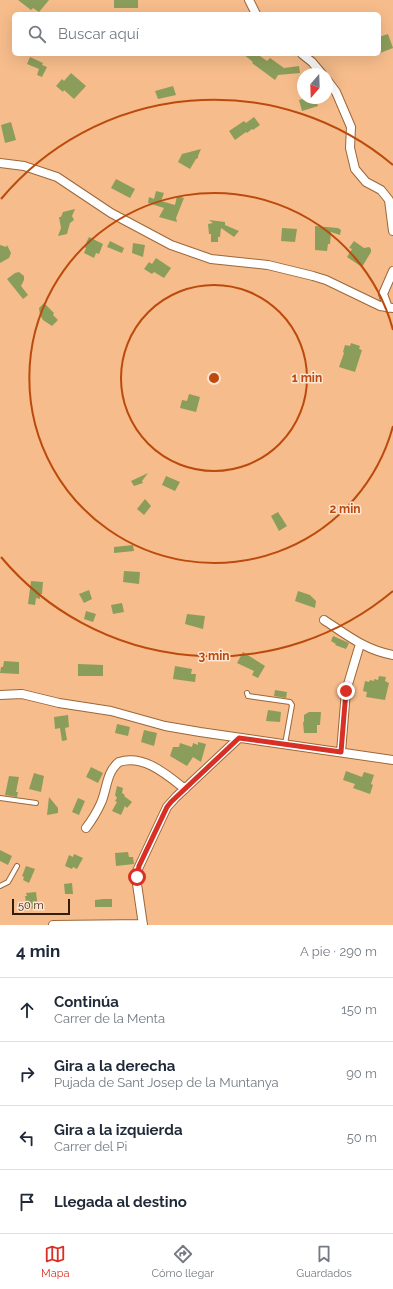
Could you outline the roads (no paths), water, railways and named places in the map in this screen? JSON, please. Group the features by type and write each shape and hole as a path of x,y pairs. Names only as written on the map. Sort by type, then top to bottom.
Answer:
{"street":[{"path":"249,0 255,12"},
{"path":"304,56 317,68"},
{"path":"333,88 351,127 350,148 355,169 366,182 381,190 389,200 393,231"},
{"path":"0,163 24,166 56,177 111,213 171,245 211,258 268,266 313,276 326,280 380,306 391,308"},
{"path":"391,308 383,294 393,271"},
{"path":"324,620 360,644 381,653 393,656"},
{"path":"341,752 346,691 360,644"},
{"path":"0,695 22,694 59,703 111,711 184,730 393,760"},
{"path":"53,925 143,924 137,884 137,871 167,807 239,738"},
{"path":"86,828 96,815 102,802 110,774 119,762 128,760 152,766 159,769 185,789"}],"lane":[{"path":"247,693 248,696 290,702 292,705 285,744"},
{"path":"0,798 36,803"},
{"path":"0,886 8,882 17,866"}]}
